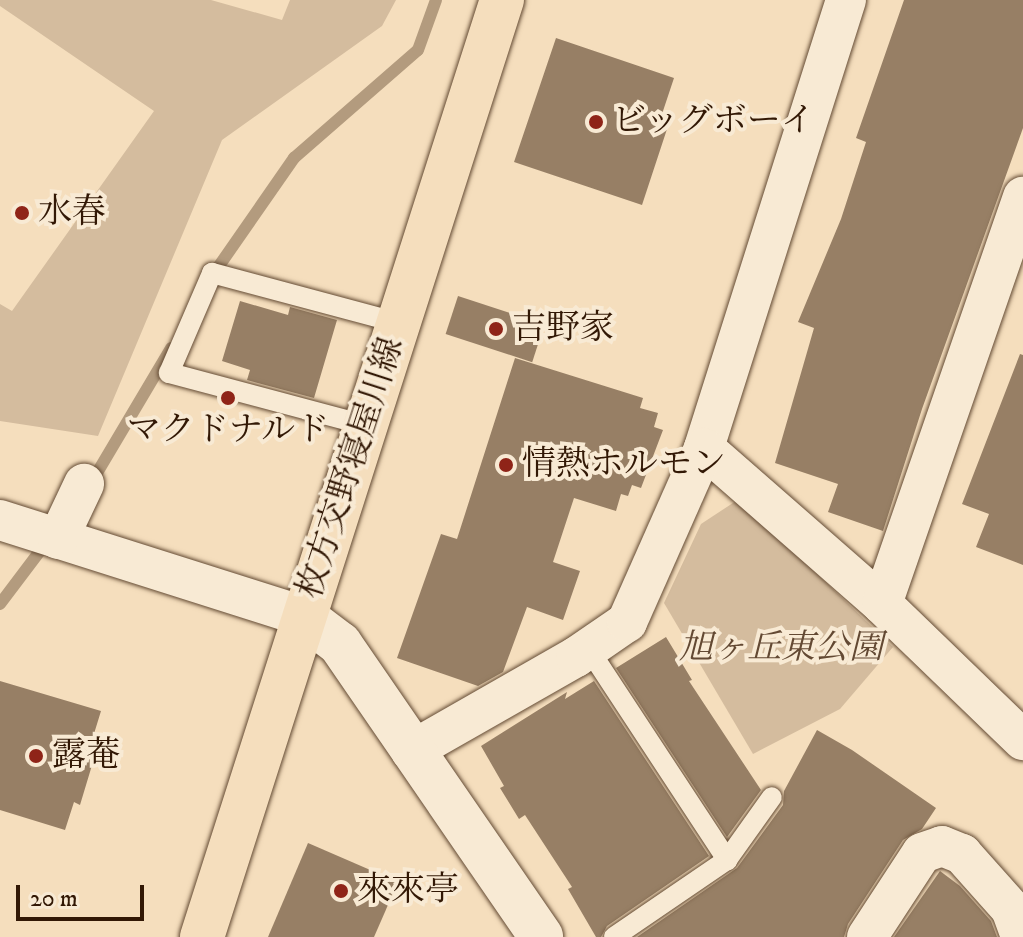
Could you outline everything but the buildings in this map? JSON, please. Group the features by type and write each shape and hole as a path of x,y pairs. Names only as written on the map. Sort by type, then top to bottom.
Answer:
{"main road":[{"name":"枚方交野寝屋川線","path":"202,937 502,0"}],"street":[{"path":"411,751 627,622 704,448 846,0"},
{"path":"882,604 1023,197"},
{"path":"704,448 882,604 1023,740"},
{"path":"58,539 84,484"},
{"path":"0,520 303,616 340,644 541,937"},
{"path":"867,937 922,853 942,846 962,854 1011,909 1021,937"}],"lane":[{"path":"365,425 169,373 212,273 399,323"},
{"path":"588,648 727,860"},
{"path":"614,937 727,860 772,797"}],"green space":[{"path":"0,0 211,0 282,20 290,0 396,0 382,26 222,140 98,436 0,421 0,304 12,311 154,111 0,6"},
{"name":"旭ヶ丘東公園","path":"739,499 893,647 840,709 753,754 664,603 701,524"}],"waterway":[{"path":"212,276 294,158 418,50 436,0"},
{"path":"91,483 171,348"},
{"path":"0,604 46,543"}],"place":[{"name":"ビッグボーイ","path":"596,122"},
{"name":"水春","path":"22,213"},
{"name":"吉野家","path":"496,329"},
{"name":"マクドナルド","path":"228,398"},
{"name":"情熱ホルモン","path":"506,465"},
{"name":"露菴","path":"36,756"},
{"name":"來來亭","path":"341,891"}]}
